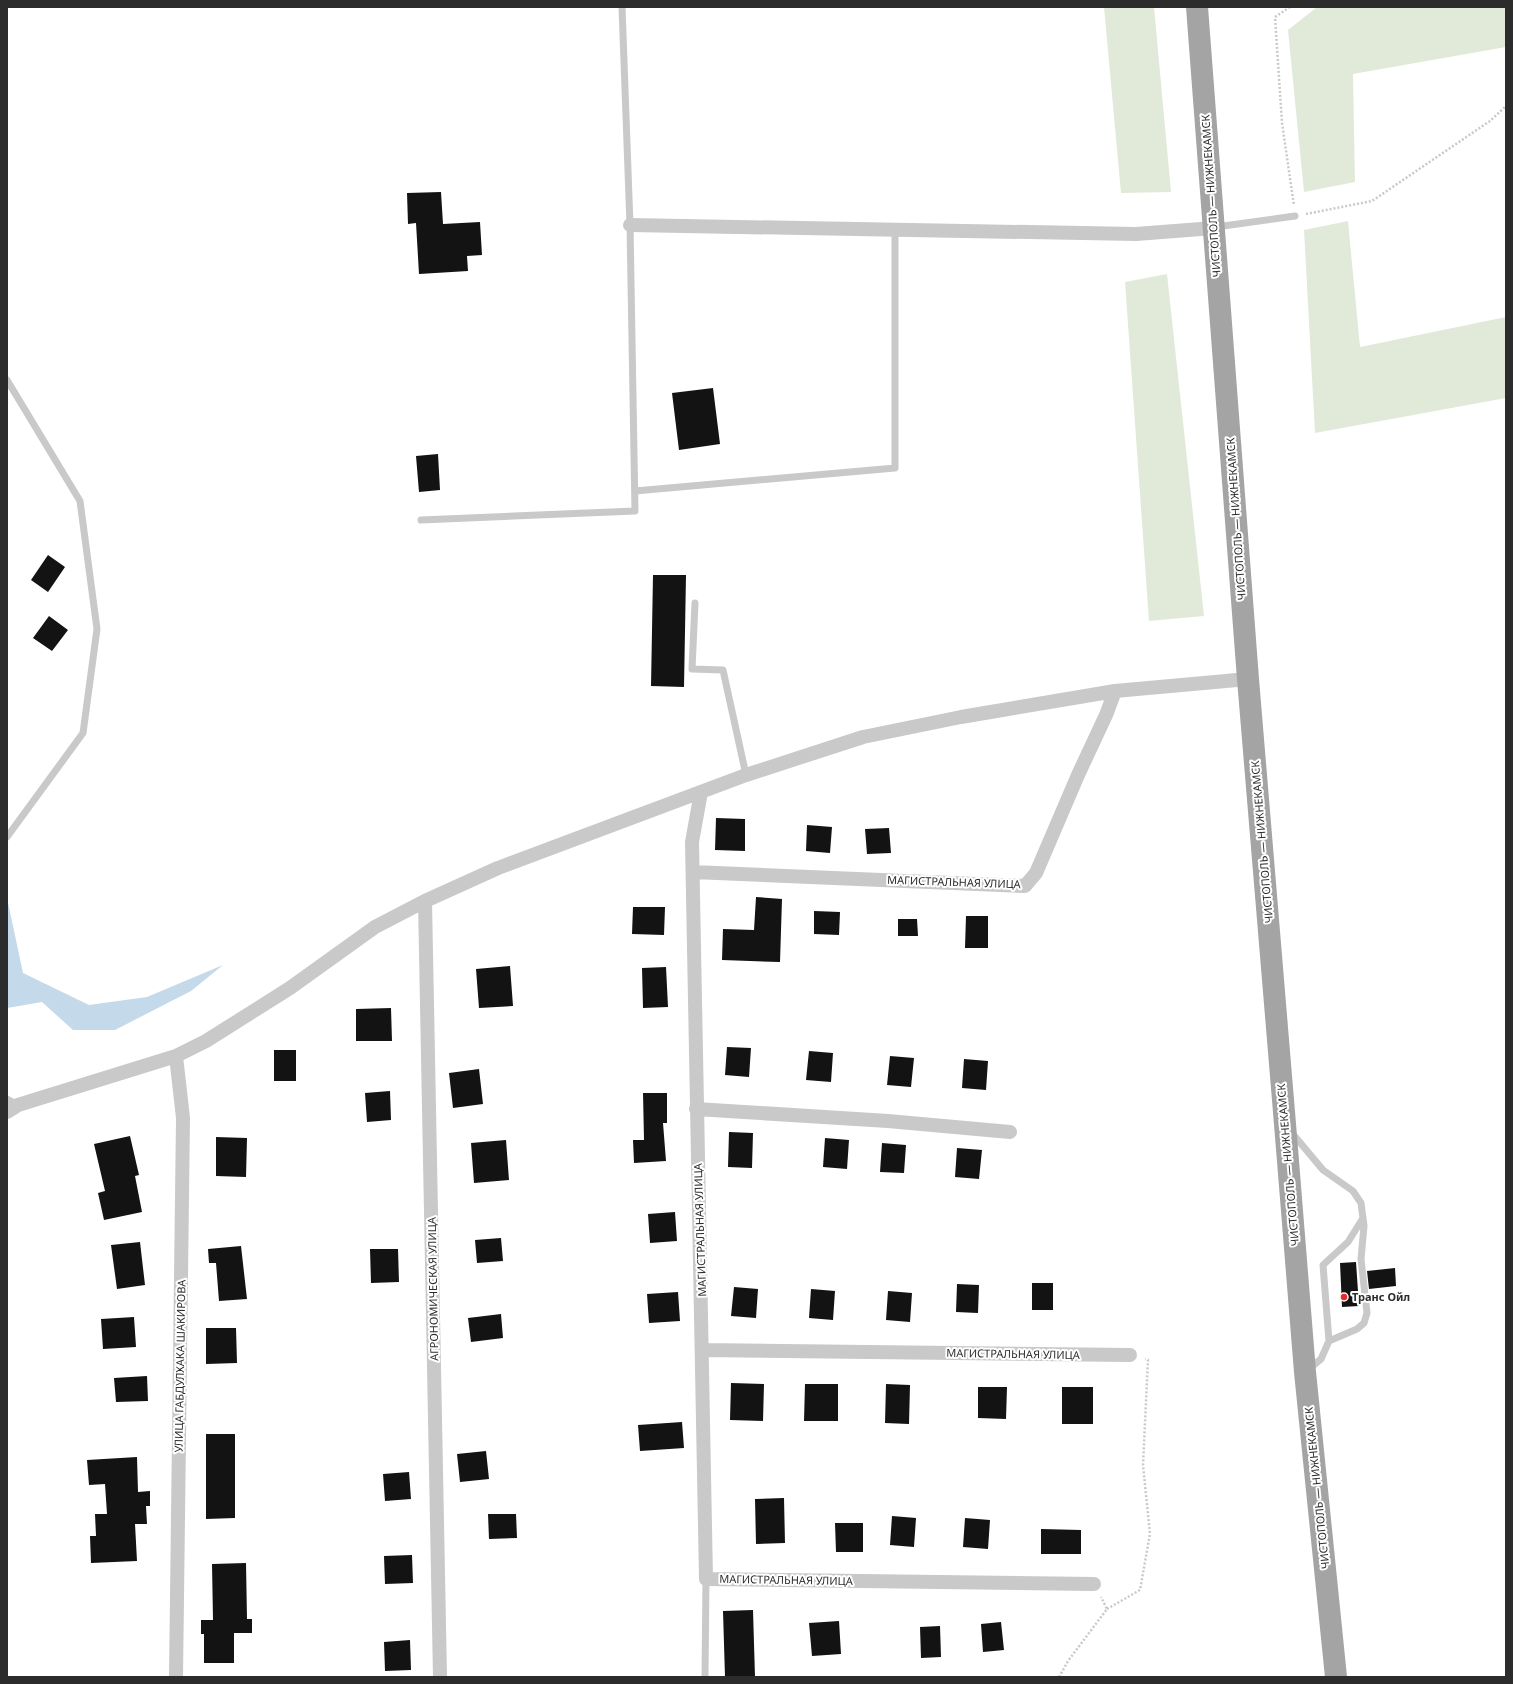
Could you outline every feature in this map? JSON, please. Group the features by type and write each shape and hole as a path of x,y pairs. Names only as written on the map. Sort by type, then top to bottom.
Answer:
{"main road":[{"name":"ЧИСТОПОЛЬ — НИЖНЕКАМСК","path":"1197,7 1248,679 1305,1372 1336,1677"}],"street":[{"path":"630,225 1136,234 1214,228"},
{"path":"11,1105 176,1056 206,1041 290,988 375,927 425,901 498,868 746,776 864,737 961,717 1115,691 1248,679"},
{"name":"МАГИСТРАЛЬНАЯ УЛИЦА","path":"693,872 1025,886 1036,873 1078,775 1106,715 1115,691"},
{"name":"МАГИСТРАЛЬНАЯ УЛИЦА","path":"701,792 692,842 696,1109 703,1350 706,1579 1094,1584"},
{"name":"АГРОНОМИЧЕСКАЯ УЛИЦА","path":"425,901 440,1677"},
{"name":"УЛИЦА ГАБДУЛХАКА ШАКИРОВА","path":"176,1056 183,1118 176,1677"},
{"path":"696,1109 888,1121 1010,1132"},
{"name":"МАГИСТРАЛЬНАЯ УЛИЦА","path":"703,1350 1130,1355"}],"lane":[{"path":"421,520 635,511 630,225 622,7"},
{"path":"1214,228 1295,216"},
{"path":"635,491 895,468 895,229"},
{"path":"7,380 80,501 97,629 83,733 7,837"},
{"path":"695,603 692,669 723,670 746,776"},
{"path":"1285,1124 1323,1170 1353,1191 1361,1203 1363,1218 1361,1259 1367,1313 1364,1323 1357,1329 1329,1341"},
{"path":"1305,1372 1321,1359 1329,1341 1323,1265 1348,1242 1363,1218"},
{"path":"705,1677 706,1579"}],"path":[{"path":"1290,7 1275,17 1282,123 1295,216 1372,201 1490,121 1506,106"},
{"path":"1059,1677 1068,1661 1107,1609 1140,1590 1150,1534 1143,1465 1148,1360 1130,1355"},
{"path":"1094,1584 1107,1609"}],"green space":[{"path":"1104,7 1154,7 1171,192 1121,193"},
{"path":"1317,7 1506,7 1506,47 1353,74 1355,182 1304,192 1288,30"},
{"path":"1348,221 1360,347 1506,317 1506,398 1315,433 1304,230"},
{"path":"1167,274 1204,616 1149,621 1125,282"}],"water":[{"path":"7,898 23,973 89,1005 147,997 223,965 191,991 115,1030 73,1030 42,1002 7,1008"}],"building":[{"path":"441,192 443,224 480,222 482,255 467,256 468,271 419,274 416,223 408,224 407,193"},
{"path":"713,388 720,444 679,450 672,393"},
{"path":"438,454 440,490 419,492 416,456"},
{"path":"48,555 65,567 48,592 31,580"},
{"path":"653,575 686,575 684,687 651,686"},
{"path":"49,616 68,630 52,651 33,638"},
{"path":"716,818 745,819 745,851 715,850"},
{"path":"807,825 832,827 830,853 806,851"},
{"path":"889,828 891,853 867,854 865,829"},
{"path":"756,897 782,899 780,962 722,960 723,929 754,930"},
{"path":"633,907 665,907 664,935 632,934"},
{"path":"814,911 840,912 839,935 814,934"},
{"path":"966,916 988,916 988,948 965,948"},
{"path":"898,919 917,919 918,936 898,936"},
{"path":"510,966 513,1006 479,1008 476,969"},
{"path":"666,967 668,1007 643,1008 642,968"},
{"path":"391,1008 392,1041 356,1041 356,1009"},
{"path":"727,1047 751,1048 749,1077 725,1075"},
{"path":"274,1050 296,1050 296,1081 274,1081"},
{"path":"809,1051 833,1053 831,1082 806,1080"},
{"path":"890,1056 914,1058 911,1087 887,1085"},
{"path":"964,1059 988,1061 986,1090 962,1088"},
{"path":"479,1069 483,1104 453,1108 449,1073"},
{"path":"390,1091 391,1120 367,1122 365,1093"},
{"path":"643,1093 667,1093 667,1123 663,1123 666,1161 634,1163 633,1140 644,1140"},
{"path":"729,1132 753,1133 752,1168 728,1167"},
{"path":"130,1136 139,1175 135,1176 142,1212 104,1220 98,1193 105,1191 94,1144"},
{"path":"216,1137 247,1138 246,1177 216,1176"},
{"path":"825,1138 849,1140 847,1169 823,1167"},
{"path":"506,1140 509,1180 474,1183 471,1143"},
{"path":"882,1143 906,1145 904,1173 880,1172"},
{"path":"957,1148 982,1150 979,1179 955,1177"},
{"path":"675,1212 677,1241 650,1243 648,1214"},
{"path":"501,1238 503,1261 477,1263 475,1240"},
{"path":"140,1242 145,1285 117,1289 111,1245"},
{"path":"241,1246 247,1299 219,1301 216,1263 209,1263 208,1249"},
{"path":"370,1249 398,1249 399,1282 371,1283"},
{"path":"1356,1262 1359,1306 1342,1307 1340,1263"},
{"path":"1395,1268 1396,1286 1369,1289 1367,1271"},
{"path":"1032,1283 1053,1283 1053,1310 1032,1310"},
{"path":"957,1284 979,1285 978,1313 956,1312"},
{"path":"734,1287 758,1289 756,1318 731,1316"},
{"path":"811,1289 835,1291 833,1320 809,1318"},
{"path":"888,1291 912,1293 910,1322 886,1320"},
{"path":"678,1292 680,1321 649,1323 647,1294"},
{"path":"501,1314 503,1338 471,1342 468,1318"},
{"path":"134,1317 136,1347 103,1349 101,1319"},
{"path":"206,1328 236,1328 237,1363 206,1364"},
{"path":"147,1376 148,1401 116,1402 114,1378"},
{"path":"731,1383 764,1384 763,1421 730,1420"},
{"path":"805,1384 838,1384 838,1421 804,1421"},
{"path":"886,1384 910,1385 909,1424 885,1423"},
{"path":"978,1387 1007,1387 1006,1419 978,1418"},
{"path":"1062,1387 1093,1387 1093,1424 1062,1424"},
{"path":"682,1422 684,1448 640,1451 638,1425"},
{"path":"206,1434 235,1434 235,1518 206,1519"},
{"path":"486,1451 489,1479 460,1482 457,1454"},
{"path":"137,1457 138,1492 150,1491 150,1506 146,1506 147,1524 135,1524 137,1561 91,1563 90,1536 96,1536 95,1514 107,1514 105,1484 89,1485 87,1460"},
{"path":"409,1472 411,1499 385,1501 383,1474"},
{"path":"784,1498 785,1543 756,1544 755,1499"},
{"path":"488,1514 516,1514 517,1538 489,1539"},
{"path":"892,1516 916,1518 914,1547 890,1545"},
{"path":"965,1518 990,1520 988,1549 963,1547"},
{"path":"835,1523 863,1523 863,1552 836,1552"},
{"path":"1041,1529 1081,1530 1081,1554 1041,1554"},
{"path":"412,1555 413,1583 385,1584 384,1556"},
{"path":"246,1563 247,1619 252,1619 252,1633 234,1633 234,1663 204,1663 204,1634 201,1634 201,1620 213,1620 212,1564"},
{"path":"753,1610 755,1677 725,1677 723,1611"},
{"path":"839,1621 841,1654 812,1656 809,1623"},
{"path":"1001,1622 1004,1650 983,1652 981,1624"},
{"path":"940,1626 941,1657 921,1658 920,1627"},
{"path":"410,1640 411,1670 385,1671 384,1642"}],"place":[{"name":"Транс Ойл","path":"1344,1297"}]}
